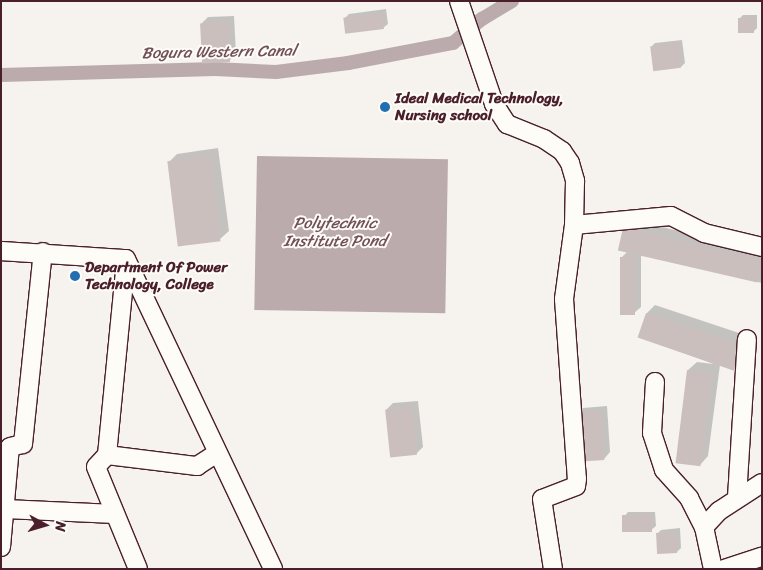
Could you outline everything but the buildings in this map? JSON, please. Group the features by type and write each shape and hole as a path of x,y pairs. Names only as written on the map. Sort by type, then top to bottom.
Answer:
{"street":[{"path":"459,1 494,104 507,124 544,139 562,151 570,163 575,181 574,225 564,299 578,479 576,486 542,499 553,569"},
{"path":"574,225 671,216 704,233 762,247"},
{"path":"1,251 43,252 126,260"},
{"path":"1,547 10,447 23,444 43,252"},
{"path":"126,260 273,569"},
{"path":"126,260 107,455 96,467 138,569"},
{"path":"737,497 747,339"},
{"path":"655,382 652,433 664,470 689,498 704,527 713,569"},
{"path":"107,455 197,466 217,453"},
{"path":"704,527 737,497 762,483"},
{"path":"5,508 115,514"},
{"path":"724,569 762,557"}],"water":[{"name":"Polytechnic Institute Pond","path":"257,156 448,159 445,313 254,310"}],"waterway":[{"name":"Bogura Western Canal","path":"1,75 215,69 276,72 348,63 453,43 482,19 512,1"}],"place":[{"name":"Ideal Medical Technology, Nursing school","path":"385,107"},
{"name":"Department Of Power Technology, College","path":"75,276"}]}
